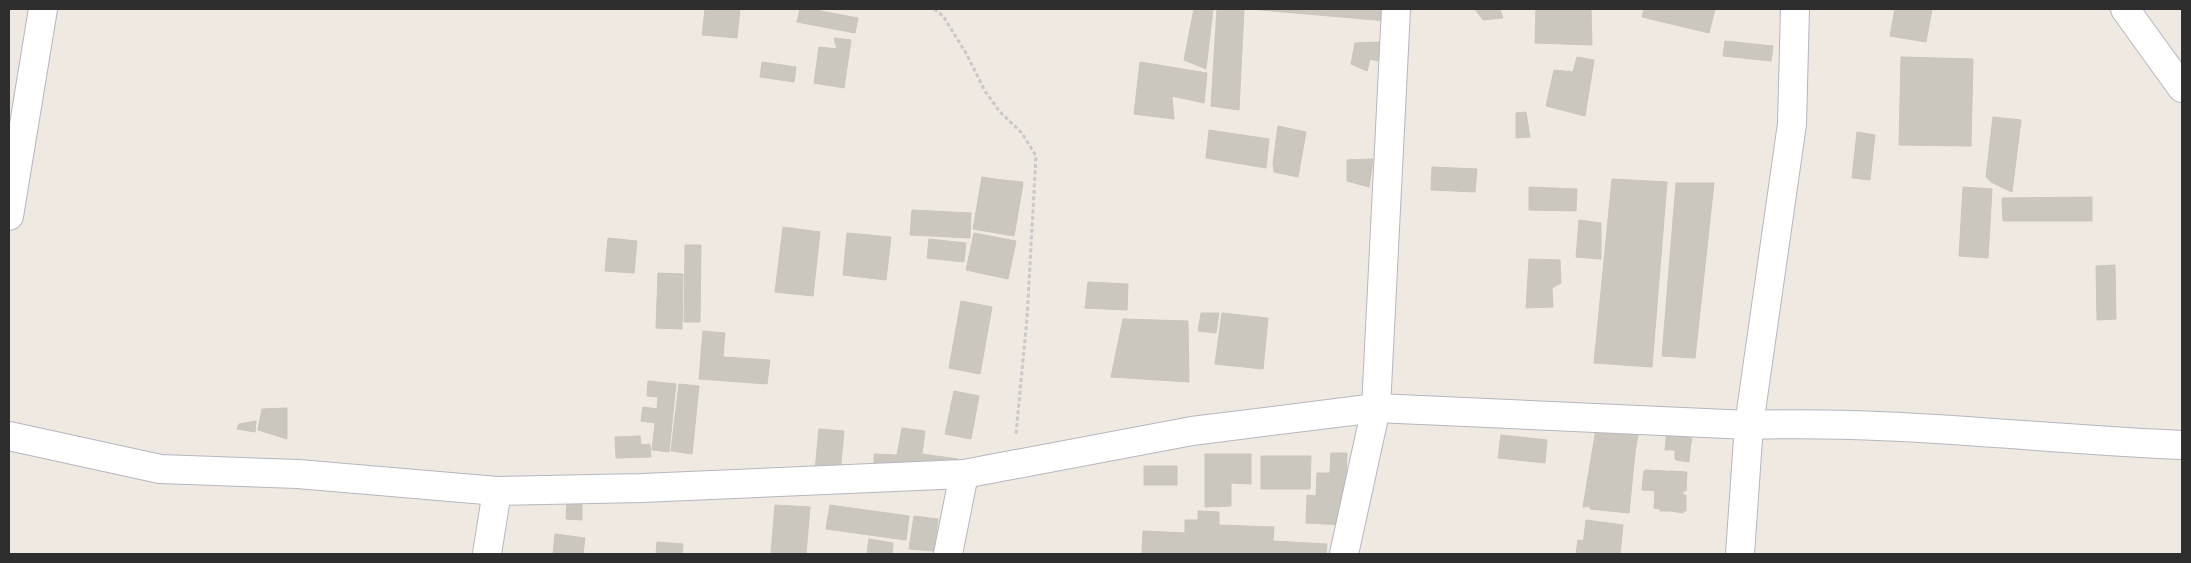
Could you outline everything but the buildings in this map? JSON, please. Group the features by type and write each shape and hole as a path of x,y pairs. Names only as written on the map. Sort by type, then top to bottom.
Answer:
{"street":[{"path":"9,216 43,9"},
{"path":"1344,554 1376,408 1396,9"},
{"path":"1740,554 1749,425 1792,124 1795,9"},
{"path":"2125,9 2182,88"},
{"path":"9,436 160,469 298,474 497,491 642,488 964,474 1192,431 1376,408 1749,425 1793,424 1978,431 2182,445"},
{"path":"948,554 964,474"},
{"path":"487,554 497,491"}],"path":[{"path":"934,9 943,16 966,53 985,91 1000,112 1022,133 1036,156 1027,318 1016,413 1015,465"}]}
